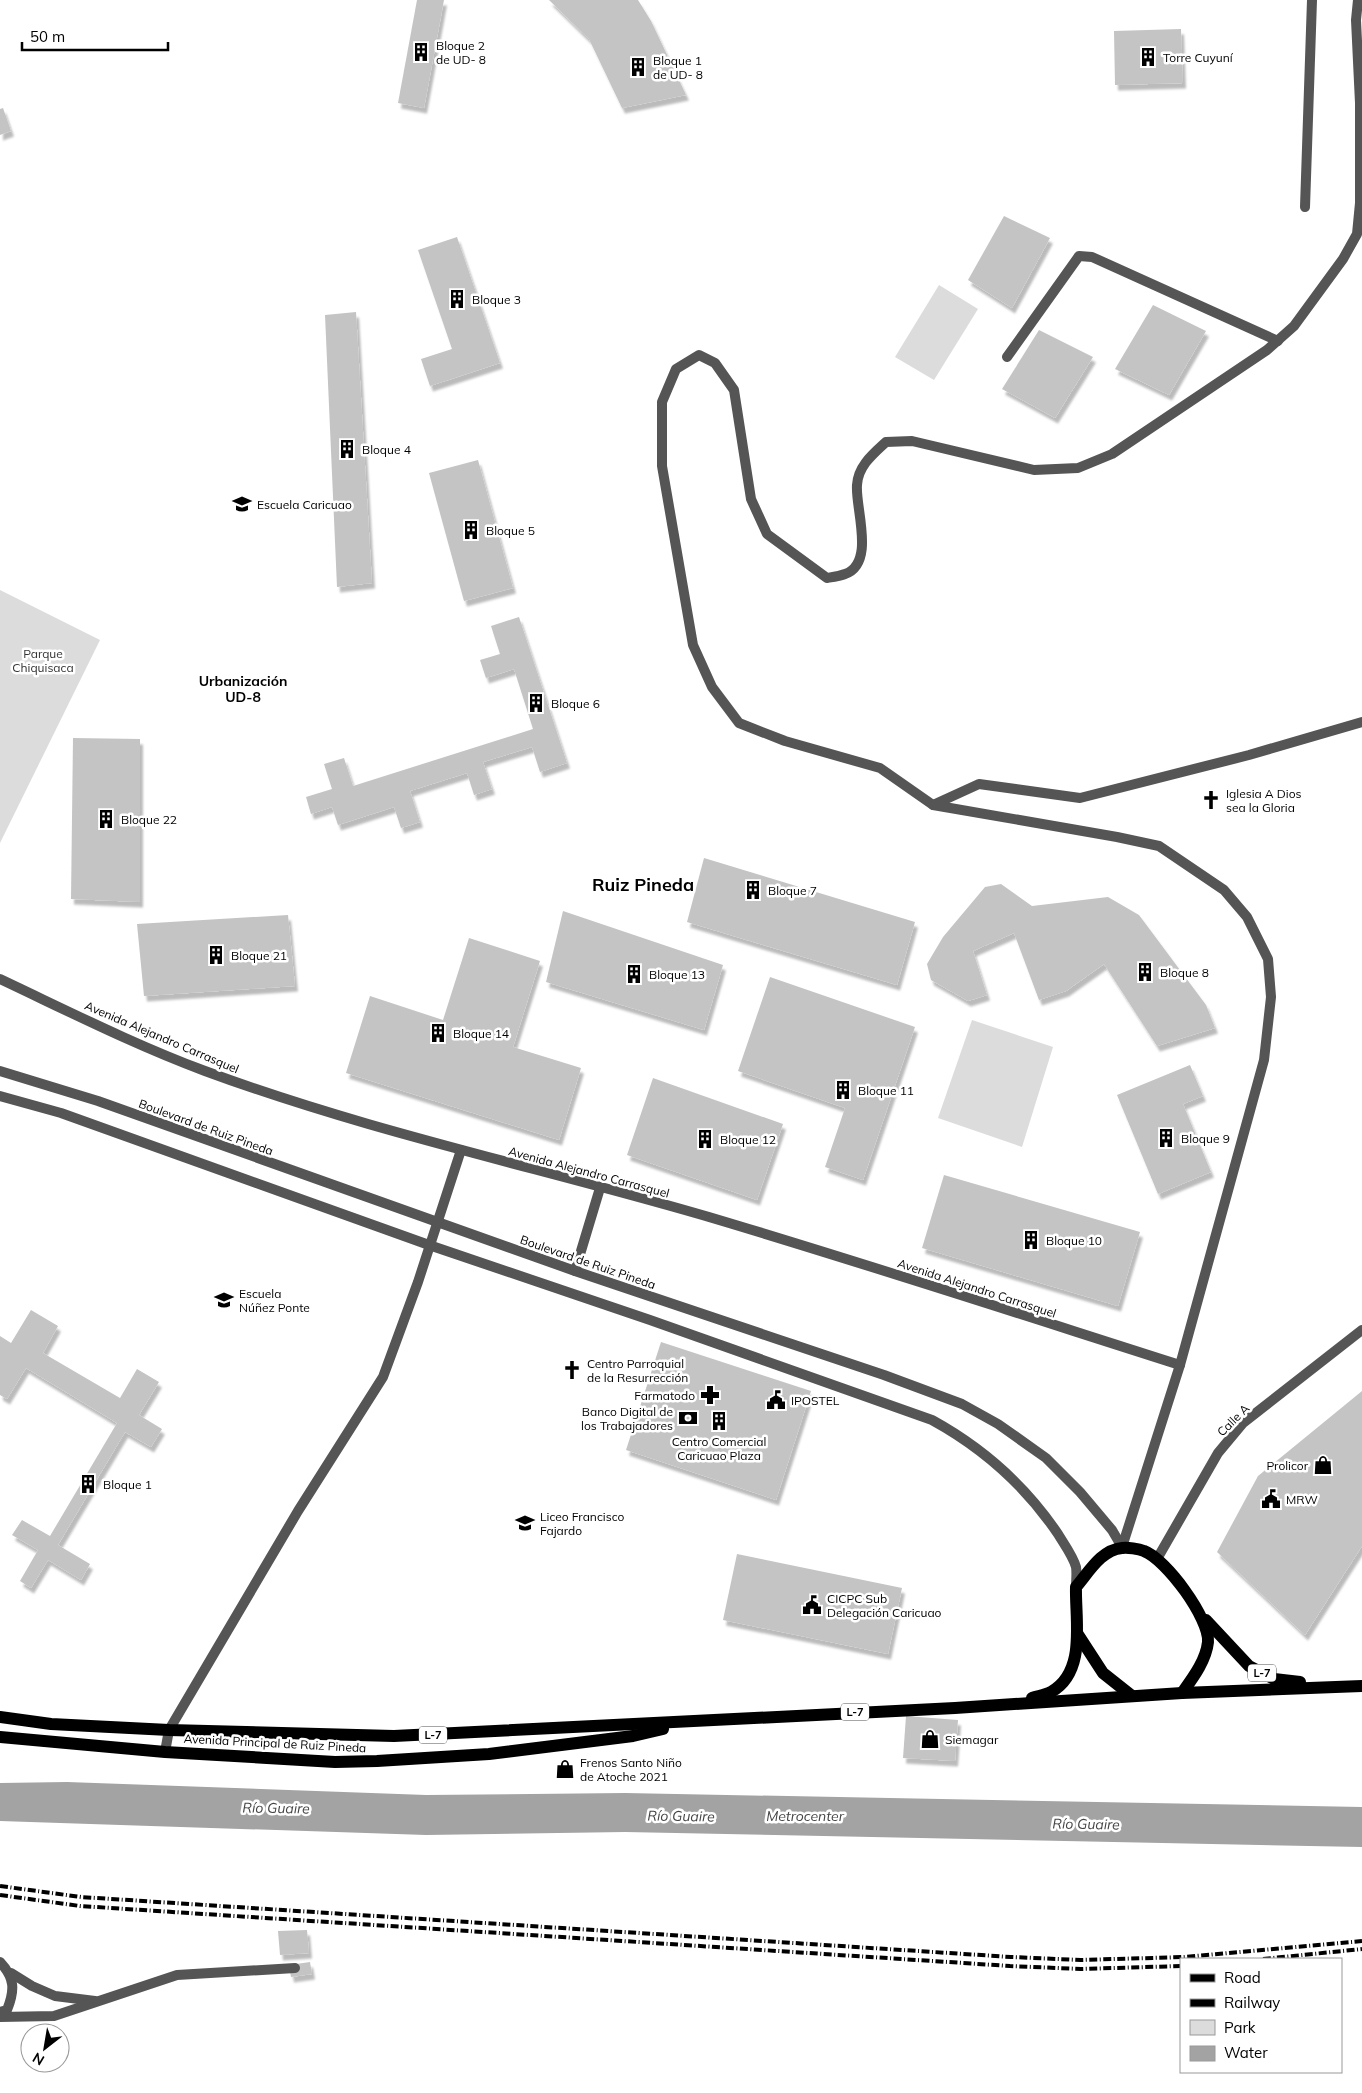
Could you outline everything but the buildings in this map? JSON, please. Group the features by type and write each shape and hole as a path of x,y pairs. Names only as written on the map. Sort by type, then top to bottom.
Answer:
{"main road":[{"path":"1132,1696 1103,1673 1077,1632 1076,1586 1108,1552 1122,1547 1144,1551 1157,1559 1198,1610 1208,1634 1208,1645 1195,1675 1182,1693"},
{"name":"L-7","path":"1198,1610 1249,1666 1274,1679 1356,1686"},
{"name":"Avenida Principal de Ruiz Pineda","path":"1013,1704 1052,1692 1068,1677 1076,1657 1077,1632"},
{"name":"L-7","path":"1132,1696 1356,1686"},
{"name":"Avenida Principal de Ruiz Pineda","path":"0,1717 51,1724 169,1730 394,1736 697,1722 732,1718 1132,1696"},
{"name":"Avenida Principal de Ruiz Pineda","path":"0,1736 165,1752 335,1762 454,1757 633,1736 697,1722"}],"street":[{"path":"1305,208 1312,0"},
{"path":"1122,1547 1180,1365 1264,1060 1271,997 1268,959 1247,917 1224,890 1159,846 933,805 880,768 785,741 740,723 712,687 694,646 662,466 662,402 676,369 698,355 715,363 734,390 751,499 767,534 826,578 847,574 859,561 863,543 857,485 864,462 886,442 912,441 1034,470 1078,468 1112,454 1278,341 1299,318 1343,258 1356,234 1360,194 1360,103 1356,20 1358,0"},
{"path":"1007,357 1079,256 1092,257 1278,341"},
{"path":"933,805 979,784 1080,798 1114,791 1239,758 1362,722"},
{"name":"Avenida Alejandro Carrasquel","path":"0,980 203,1070 292,1101 461,1150 707,1217 1180,1365"},
{"name":"Boulevard de Ruiz Pineda","path":"0,1071 98,1101 575,1272 892,1378 962,1404 998,1424 1046,1458 1080,1492 1108,1525 1122,1547"},
{"path":"0,1096 62,1113 429,1245 650,1320 932,1420 960,1435 1011,1476 1032,1498 1067,1548 1076,1567 1076,1586"},
{"path":"165,1752 169,1730 298,1511 383,1377 461,1150"},
{"path":"575,1272 600,1188"},
{"name":"Calle A","path":"1157,1559 1218,1453 1243,1423 1362,1330"},
{"path":"0,1962 11,1973 32,1986 55,1996 101,2001"},
{"path":"0,2017 54,2016 177,1975 295,1968"},
{"path":"0,2012 7,2010 13,1996 11,1973"}],"green space":[{"path":"939,285 978,309 934,380 895,357"},
{"name":"Parque Chiquisaca","path":"0,590 100,640 0,843"},
{"path":"972,1020 1053,1047 1022,1147 938,1118"}],"water":[{"name":"Metrocenter","path":"67,1782 426,1795 625,1793 1362,1807 1362,1847 625,1832 426,1835 0,1821 0,1783"}],"railway":[{"path":"0,1886 81,1897 1081,1960 1184,1957 1362,1941"},
{"path":"0,1895 80,1906 1010,1966 1081,1969 1180,1966"},
{"path":"1273,1958 1362,1949"}],"place":[{"name":"Bloque 2 de UD- 8","path":"421,52"},
{"name":"Torre Cuyuní","path":"1148,57"},
{"name":"Bloque 1 de UD- 8","path":"638,67"},
{"name":"Bloque 3","path":"457,299"},
{"name":"Bloque 4","path":"347,449"},
{"name":"Escuela Caricuao","path":"242,504"},
{"name":"Bloque 5","path":"471,530"},
{"name":"Bloque 6","path":"536,703"},
{"name":"Iglesia A Dios sea la Gloria","path":"1211,800"},
{"name":"Bloque 22","path":"106,819"},
{"name":"Bloque 7","path":"753,890"},
{"name":"Bloque 21","path":"216,955"},
{"name":"Bloque 8","path":"1145,972"},
{"name":"Bloque 13","path":"634,974"},
{"name":"Bloque 14","path":"438,1033"},
{"name":"Bloque 11","path":"843,1090"},
{"name":"Bloque 9","path":"1166,1138"},
{"name":"Bloque 12","path":"705,1139"},
{"name":"Bloque 10","path":"1031,1240"},
{"name":"Escuela Núñez Ponte","path":"224,1300"},
{"name":"Centro Parroquial de la Resurrección","path":"572,1370"},
{"name":"Farmatodo","path":"710,1395"},
{"name":"IPOSTEL","path":"776,1400"},
{"name":"Banco Digital de los Trabajadores","path":"688,1418"},
{"name":"Centro Comercial Caricuao Plaza","path":"719,1421"},
{"name":"Prolicor","path":"1323,1465"},
{"name":"Bloque 1","path":"88,1484"},
{"name":"MRW","path":"1271,1499"},
{"name":"Liceo Francisco Fajardo","path":"525,1523"},
{"name":"CICPC Sub Delegación Caricuao","path":"812,1605"},
{"name":"Siemagar","path":"930,1739"},
{"name":"Frenos Santo Niño de Atoche 2021","path":"565,1769"}],"district":[{"name":"Urbanización UD-8","path":"243,690"},
{"name":"Ruiz Pineda","path":"643,884"}],"water label":[{"name":"Río Guaire","path":"276,1808"},
{"name":"Río Guaire","path":"681,1816"},
{"name":"Río Guaire","path":"1086,1824"}]}
